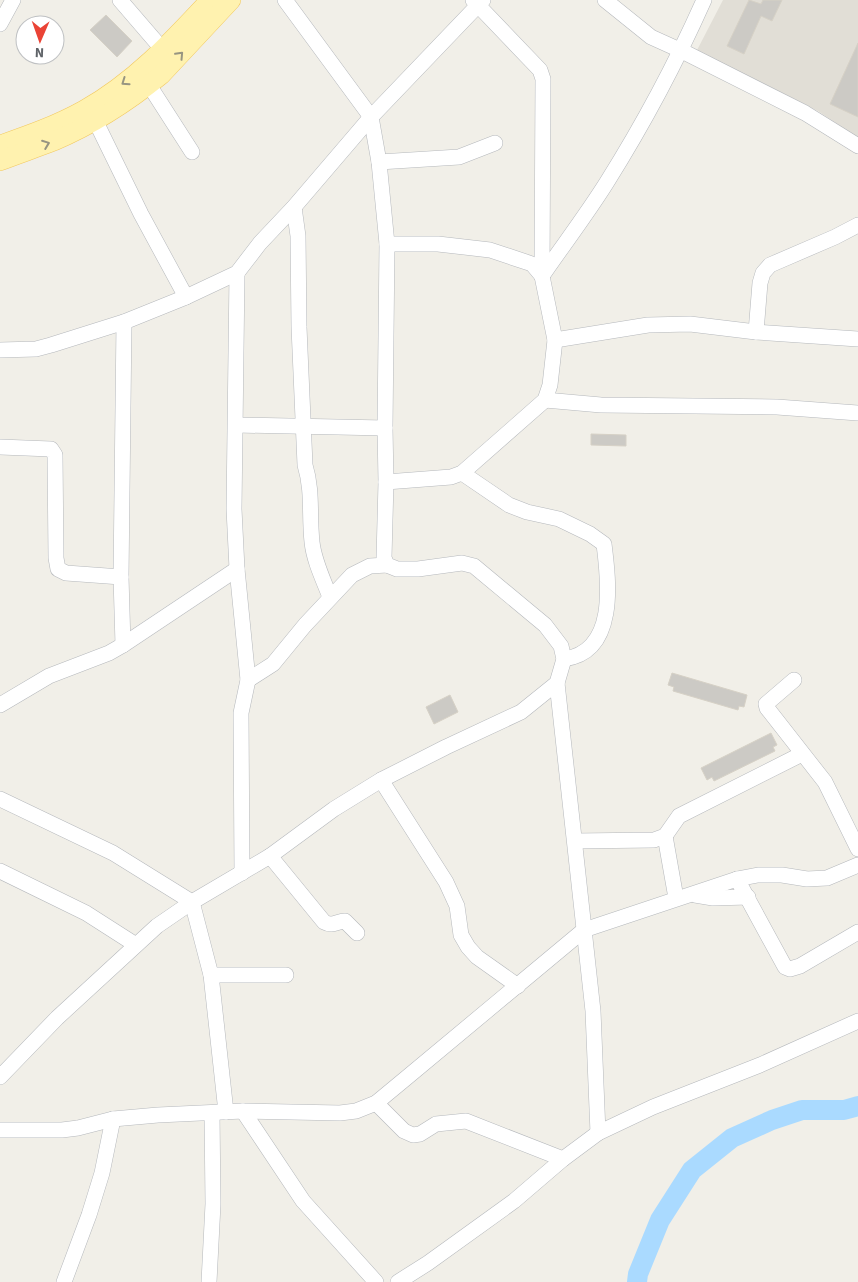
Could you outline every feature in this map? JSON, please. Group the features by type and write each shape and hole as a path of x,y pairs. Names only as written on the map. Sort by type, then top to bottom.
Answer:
{"main road":[{"path":"0,145 50,127 86,109 140,71 163,50 210,0"},
{"path":"0,161 54,140 95,120 149,84 161,75 231,0"}],"street":[{"path":"0,24 13,0"},
{"path":"120,0 163,50"},
{"path":"285,0 371,117 379,162 387,244 384,558 387,565"},
{"path":"605,0 651,37 805,113 858,146"},
{"path":"542,276 607,182 658,96 682,51 704,0"},
{"path":"0,350 36,349 124,322 186,297 237,273 260,243 294,207 371,117 478,2 540,70 543,79 542,276 555,340 550,385 545,400 462,473 451,477 386,482"},
{"path":"149,84 192,152"},
{"path":"95,120 141,214 186,297"},
{"path":"379,162 459,157 495,142"},
{"path":"294,207 298,236 299,327 305,465 310,482 312,543 316,561 330,597"},
{"path":"756,332 760,283 763,273 770,265 858,225"},
{"path":"387,244 438,244 490,250 532,264 542,276"},
{"path":"237,273 237,426 234,509 237,569 248,680 241,713 242,873"},
{"path":"122,646 124,322"},
{"path":"555,340 648,325 690,324 756,332 858,339"},
{"path":"545,400 601,405 777,407 858,413"},
{"path":"237,426 385,428"},
{"path":"0,447 51,449 55,456 56,558 58,569 66,573 121,576"},
{"path":"462,473 509,505 527,512 559,519 590,534 604,544 608,585 605,617 599,636 588,649 576,657 564,659"},
{"path":"248,680 273,664 330,597 352,575 370,566 387,565 397,569 418,569 462,563 474,566 545,625 560,646 564,659 557,684 592,1011 598,1132"},
{"path":"0,705 49,676 109,653 122,646 237,569"},
{"path":"794,680 770,699 766,704 766,708 825,782 858,849"},
{"path":"0,1077 57,1018 136,945 158,926 192,902 270,856 334,809 381,780 521,712 557,684"},
{"path":"575,841 654,840 665,836 680,816 802,754"},
{"path":"381,780 446,882 457,906 461,935 468,948 477,957 518,986"},
{"path":"0,798 113,853 192,902 211,975 219,1112 209,1282"},
{"path":"665,836 676,898"},
{"path":"270,856 324,922 333,925 345,921 356,933"},
{"path":"0,1130 62,1130 113,1119 158,1114 243,1111 340,1113 356,1110 376,1103 584,930 737,879 758,875 782,875 807,879 827,878 858,864"},
{"path":"0,871 86,913 136,945"},
{"path":"737,879 784,968 790,969 800,966 858,932"},
{"path":"692,895 714,898 748,897"},
{"path":"211,975 286,975"},
{"path":"398,1282 428,1264 514,1201 598,1132 653,1107 760,1065 858,1021"},
{"path":"376,1103 404,1131 413,1135 420,1134 436,1124 466,1121 563,1159"},
{"path":"243,1111 303,1201 376,1282"},
{"path":"64,1282 89,1215 102,1173 113,1119"}],"shaded area":[{"path":"723,0 858,0 858,138 818,111 695,54"}],"building":[{"path":"749,0 761,4 763,0 782,0 772,21 761,16 744,54 727,46"},
{"path":"106,15 132,41 117,57 90,30"},
{"path":"858,43 858,117 830,104"},
{"path":"591,434 626,435 626,446 591,445"},
{"path":"672,673 747,695 744,707 739,706 738,710 673,691 674,687 668,685"},
{"path":"450,695 458,712 434,724 426,707"},
{"path":"771,733 777,745 773,747 775,751 714,781 712,777 707,780 701,768"}],"waterway":[{"path":"637,1282 638,1274 660,1220 692,1170 732,1138 772,1120 802,1110 844,1110 858,1106"}]}
